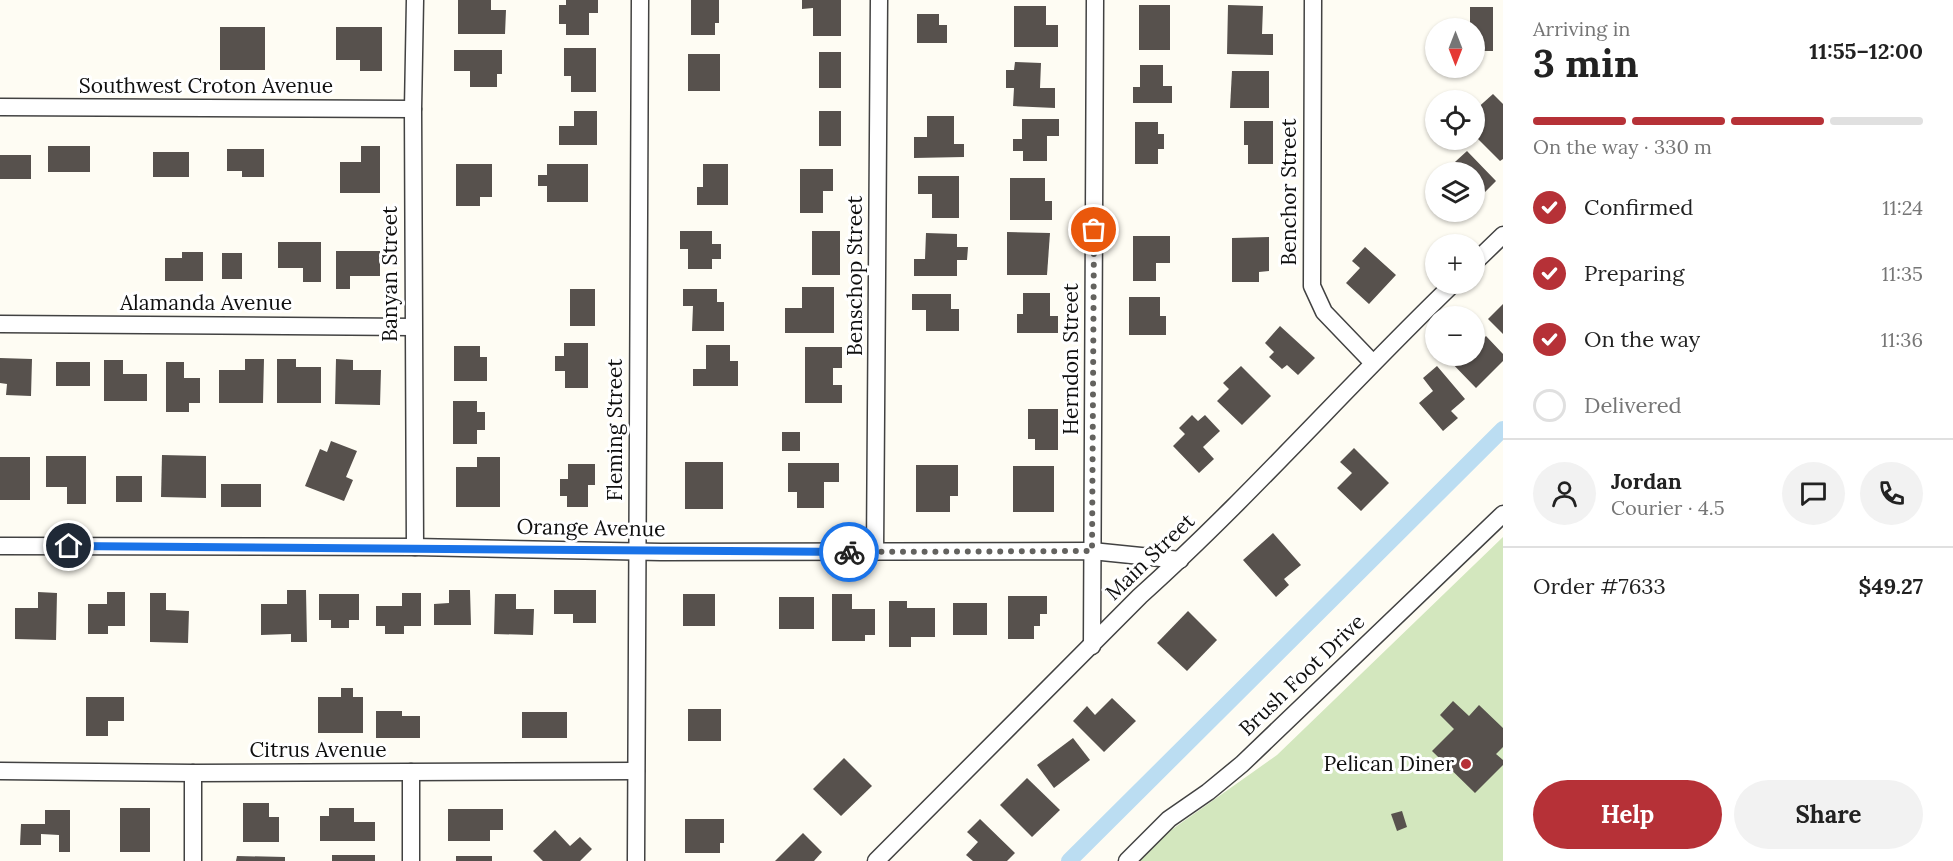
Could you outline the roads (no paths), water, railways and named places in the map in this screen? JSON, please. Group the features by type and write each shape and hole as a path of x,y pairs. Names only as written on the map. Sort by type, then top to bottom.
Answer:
{"street":[{"name":"Banyan Street","path":"415,0 413,110 415,547"},
{"name":"Fleming Street","path":"636,861 640,0"},
{"name":"Benschop Street","path":"875,552 879,0"},
{"name":"Herndon Street","path":"1092,646 1095,0"},
{"name":"Benchor Street","path":"1313,0 1312,286 1324,312 1372,362"},
{"name":"Southwest Croton Avenue","path":"0,107 413,110"},
{"path":"1485,252 1503,235"},
{"name":"Main Street","path":"876,861 1140,597 1180,560 1372,362 1443,294"},
{"name":"Alamanda Avenue","path":"0,324 413,327"},
{"name":"Brush Foot Drive","path":"1127,861 1169,819 1208,792 1242,764 1503,514"},
{"name":"Orange Avenue","path":"0,546 415,547 637,552 1092,551 1180,560"},
{"name":"Citrus Avenue","path":"0,771 193,773 636,771"},
{"path":"411,772 411,861"},
{"path":"193,773 193,861"}],"waterway":[{"path":"1069,861 1503,429"}],"place":[{"name":"Pelican Diner","path":"1466,764"}]}
